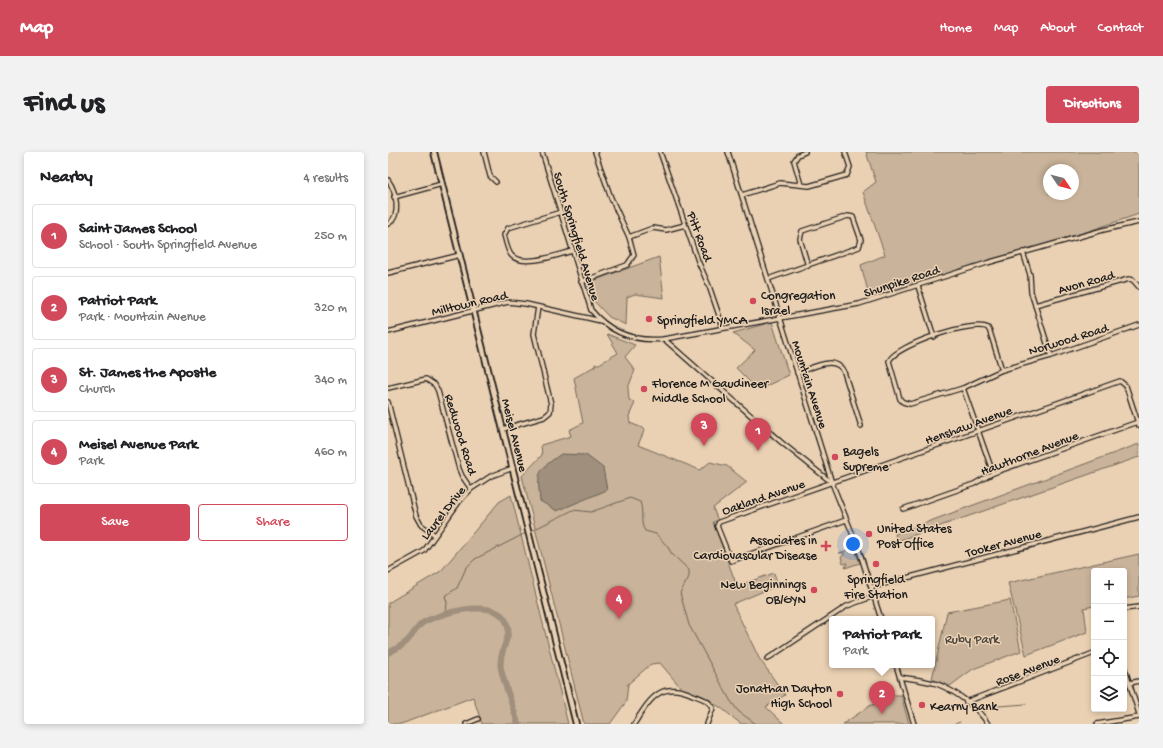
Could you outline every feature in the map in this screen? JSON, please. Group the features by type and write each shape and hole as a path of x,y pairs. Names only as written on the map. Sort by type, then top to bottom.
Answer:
{"main road":[{"name":"Meisel Avenue","path":"434,152 576,724"}],"street":[{"path":"484,152 490,176 496,182"},
{"name":"South Springfield Avenue","path":"542,152 581,282 591,310 601,321 619,333 635,338 651,340 664,339"},
{"path":"581,282 631,262 634,255 629,237 611,198 595,152"},
{"name":"Pitt Road","path":"660,152 723,328"},
{"name":"Mountain Avenue","path":"728,152 832,483 872,587 881,616"},
{"path":"802,185 794,161 798,155 805,152"},
{"path":"742,196 780,183 810,186 846,175 850,167 845,152"},
{"path":"388,180 394,196 396,214 393,220 388,224"},
{"path":"394,196 442,184"},
{"path":"560,212 508,228 504,235 507,246 511,255 515,258 530,260 536,260 572,251"},
{"path":"768,279 808,266 859,247 861,240 853,217 848,216 802,231 800,239 808,266"},
{"name":"Shunpike Road","path":"664,339 859,304 1023,252 1139,222"},
{"path":"629,237 653,228 666,230 686,225"},
{"path":"1023,252 1035,305 1051,356"},
{"path":"388,273 460,255"},
{"name":"Avon Road","path":"1035,305 1129,279 1133,280 1139,287"},
{"path":"918,286 934,337 963,328 985,326 990,332 1002,370"},
{"name":"Milltown Road","path":"388,332 508,302 601,321"},
{"path":"504,429 544,417 550,412 551,404 534,334 538,307"},
{"name":"Norwood Road","path":"934,337 907,347 890,358 889,364 900,399 903,402 910,404 963,388 1002,370 1051,356 1139,325"},
{"path":"664,339 781,442 832,483"},
{"path":"798,373 829,363 840,366 844,372 861,426"},
{"name":"Redwood Road","path":"388,388 426,379 435,385 438,391 459,469 471,489"},
{"name":"Henshaw Avenue","path":"832,483 1120,381 1124,383 1139,423"},
{"path":"963,388 993,473"},
{"path":"388,402 416,516 421,525 435,536"},
{"name":"Hawthorne Avenue","path":"903,509 974,484 993,473 1139,423"},
{"name":"Laurel Drive","path":"388,571 424,551 459,502 471,489 491,476 513,468"},
{"name":"Oakland Avenue","path":"832,483 719,522 717,526 730,561 846,520"},
{"name":"Tooker Avenue","path":"872,587 1139,517"},
{"path":"832,616 847,606 874,596"},
{"path":"1127,609 1139,607"},
{"path":"768,659 829,618"},
{"name":"Rose Avenue","path":"966,702 1091,655"},
{"path":"897,668 914,724"},
{"path":"1127,674 1139,714"},
{"path":"900,677 937,684 978,711 988,724"},
{"path":"1130,683 1139,681"},
{"path":"634,724 651,699 662,691 672,689 685,691 711,704 713,708 707,724"},
{"path":"1097,724 1139,717"},
{"path":"466,724 478,719"}],"green space":[{"path":"866,152 1139,152 1139,214 1086,232 973,265 870,299 861,265 885,255 863,192 876,182"},
{"path":"659,257 664,298 635,294 627,297 626,325 609,317 592,299 587,283"},
{"path":"772,322 789,375 758,390 736,368 755,350 733,333"},
{"path":"607,334 635,345 625,357 635,370 628,388 629,400 635,403 629,416 630,423 645,429 638,445 700,470 710,462 727,466 747,482 713,508 718,521 713,522 737,586 774,573 778,585 733,604 759,658 785,695 766,707 784,724 741,724 720,707 682,689 660,663 651,664 628,684 626,702 610,724 584,724 522,476 542,455 541,445 571,436 569,430 583,423 574,378 595,366 595,364 599,364 618,353"},
{"path":"1139,444 1139,457 897,541 895,534"},
{"path":"511,495 568,724 482,724 473,697 401,724 388,724 388,603 441,571 499,502"},
{"path":"854,548 860,563 845,568 847,563 843,564 841,557 844,553 839,553"},
{"path":"1139,554 1139,596 1127,598 1127,568 1091,568 1091,607 1084,608 1087,632 1026,655 1008,583"},
{"name":"Ruby Park","path":"1010,600 1021,651 973,669 950,686 932,679 947,612"},
{"path":"893,695 901,695 909,724 843,724 871,705 884,702"}],"shaded area":[{"path":"561,454 586,455 603,468 607,490 557,511 540,501 540,473 547,464"}],"waterway":[{"path":"531,531 573,510 591,512 630,498 640,502 642,509 642,524 645,531 656,534 672,554 689,570 689,577 680,593 689,625 730,700 738,711 756,724"},
{"path":"446,614 447,602 445,596 457,588 466,568 475,559 526,533"},
{"path":"388,653 404,644 417,628 424,622 433,618 444,614 471,609 495,611 503,617 508,627 508,636 501,657 501,669 518,724"},
{"path":"983,711 999,706 1026,704"},
{"path":"955,724 960,722"}],"place":[{"name":"Congregation Israel","path":"753,301"},
{"name":"Springfield YMCA","path":"649,319"},
{"name":"Florence M Gaudineer Middle School","path":"644,389"},
{"name":"St. James the Apostle","path":"704,446"},
{"name":"Saint James School","path":"758,451"},
{"name":"Bagels Supreme","path":"835,457"},
{"name":"United States Post Office","path":"869,534"},
{"name":"Associates in Cardiovascular Disease","path":"826,546"},
{"name":"Springfield Fire Station","path":"876,564"},
{"name":"New Beginnings OB/GYN","path":"814,590"},
{"name":"Meisel Avenue Park","path":"619,619"},
{"name":"Jonathan Dayton High School","path":"840,694"},
{"name":"Kearny Bank","path":"922,705"},
{"name":"Patriot Park","path":"882,714"}]}
